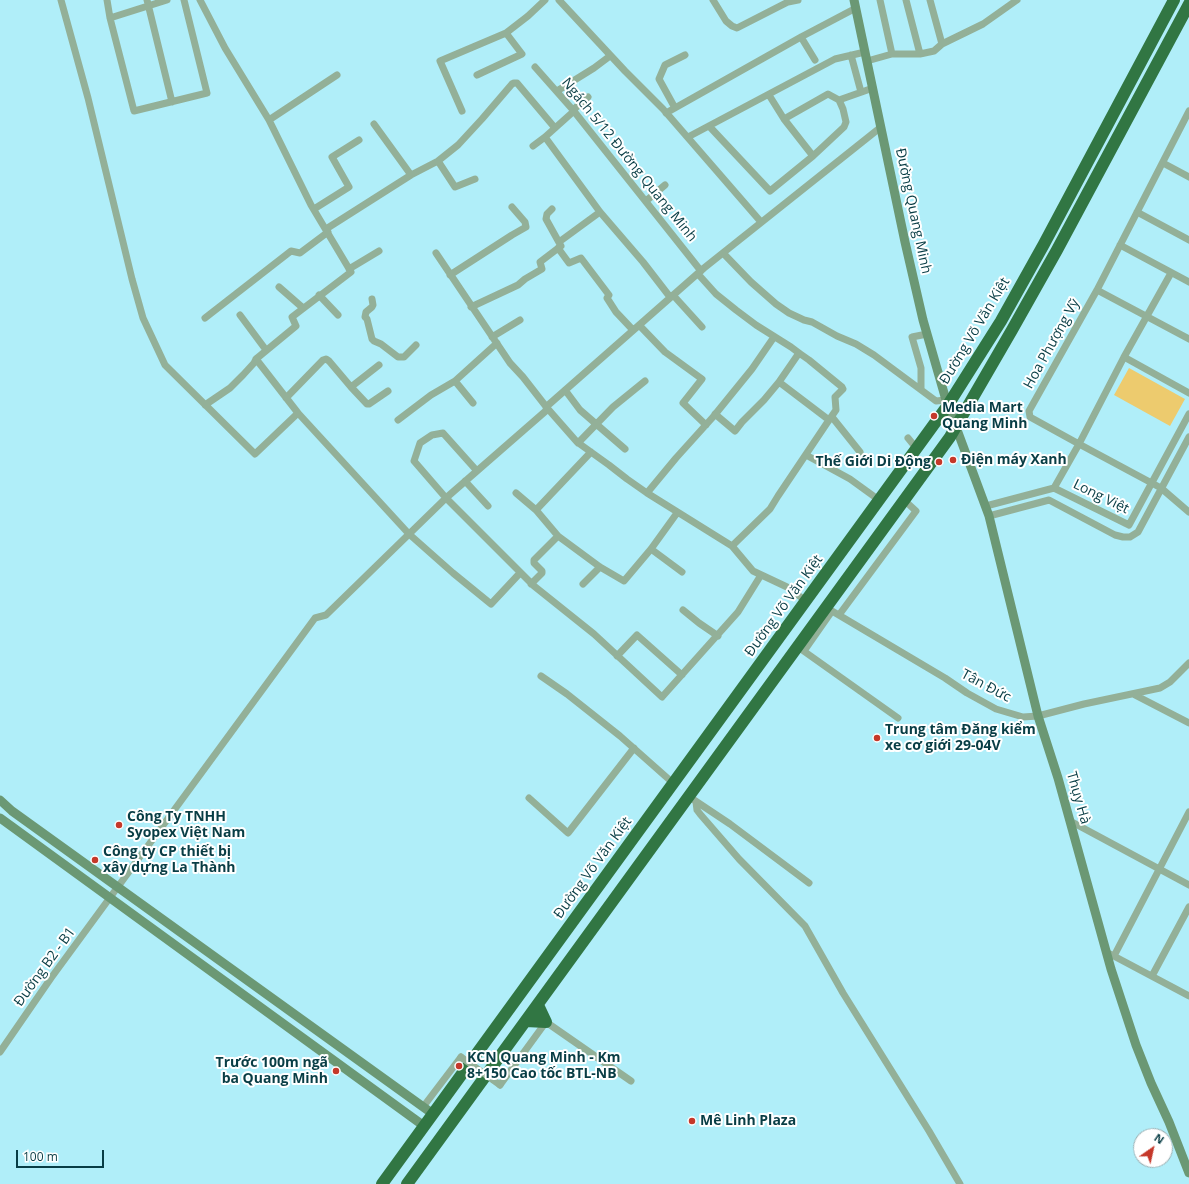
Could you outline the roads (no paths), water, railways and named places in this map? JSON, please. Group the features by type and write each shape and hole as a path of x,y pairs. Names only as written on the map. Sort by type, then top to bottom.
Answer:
{"highway":[{"name":"Đường Võ Văn Kiệt","path":"382,1184 419,1122 673,783 917,449 1001,321 1044,244 1174,0"},
{"path":"407,1184 468,1101 530,1022 611,904 692,799 801,649 832,612 904,500 950,437 1050,263 1189,4"},
{"path":"530,1022 546,1022 540,1008"},
{"path":"428,1110 450,1125"},
{"path":"419,1122 441,1138"}],"street":[{"path":"61,0 88,98 132,279 143,318 165,364 255,454 298,413"},
{"path":"107,0 110,18 134,111 207,93 184,0"},
{"path":"110,18 148,3 167,0"},
{"path":"200,0 224,48 269,120 314,210 351,272 303,308 292,318 296,326 256,359 247,371 230,388 205,404"},
{"path":"462,110 440,61 506,33 528,16 545,0"},
{"path":"559,0 610,56 688,137 761,222"},
{"path":"713,0 726,21 737,28 788,2 798,0"},
{"path":"880,0 892,54"},
{"path":"906,0 920,54"},
{"path":"930,0 942,44"},
{"path":"688,137 835,59 851,55 866,56 920,54 934,51 942,44 983,24 1017,0"},
{"path":"148,3 172,102"},
{"path":"666,113 801,37 855,4"},
{"name":"Đường Quang Minh","path":"855,4 905,242 927,334 947,403 956,425"},
{"path":"478,75 522,54 506,33"},
{"path":"801,37 815,60"},
{"path":"675,108 659,79 665,64 685,55"},
{"path":"851,55 861,92"},
{"path":"557,91 610,56"},
{"name":"Ngách 5/12 Đường Quang Minh","path":"535,67 574,111 646,201 716,294 756,325 799,353 842,387 843,389 835,397 836,410 831,419"},
{"path":"269,120 337,75"},
{"path":"205,318 291,251 300,253 327,231 411,175 438,161 458,145 512,84 517,83 555,128"},
{"path":"839,100 873,88"},
{"path":"709,126 770,191 813,156 845,125 846,122 839,100 828,94 784,119"},
{"path":"769,95 784,119 813,156"},
{"path":"533,146 588,97"},
{"name":"Hoa Phượng Vỹ","path":"1189,112 1187,120 1097,290 1029,411 1030,417 1161,488 1189,512"},
{"path":"374,124 411,175"},
{"name":"Đường B2 - B1","path":"0,1052 51,978 315,618 326,615 446,498 547,408 565,390 699,272 881,127"},
{"path":"544,137 600,212 672,296 702,327"},
{"path":"314,210 349,187 332,157 359,140"},
{"path":"438,161 455,187 475,179"},
{"path":"1163,163 1189,177"},
{"path":"646,201 665,185"},
{"path":"450,275 526,227 525,222 512,207"},
{"path":"552,209 547,214 546,219 569,264 581,258 609,295 606,298 616,312 633,330"},
{"path":"471,307 518,284 542,269 540,262 600,212"},
{"path":"1137,212 1189,240"},
{"path":"1120,245 1189,282"},
{"path":"349,269 379,251"},
{"path":"436,253 510,363 578,443 626,479 732,546 753,570 787,587 806,601"},
{"path":"723,253 751,282 789,313 812,322 837,336 856,344 891,366 936,400 947,403"},
{"path":"1054,488 1171,273"},
{"path":"279,287 303,308"},
{"path":"1097,290 1189,339"},
{"path":"319,295 338,315"},
{"path":"372,299 372,308 366,312 365,317 367,319 372,339 398,357 404,356 416,345"},
{"path":"240,315 266,350"},
{"path":"492,337 520,320"},
{"path":"639,325 665,352 702,378 683,403 706,425"},
{"path":"920,389 921,368 912,337 927,334"},
{"path":"648,493 752,369 774,337"},
{"path":"398,420 431,395 455,381 496,343"},
{"path":"715,414 735,431 779,382 799,353"},
{"path":"1124,357 1189,393"},
{"path":"256,359 298,413 409,534 491,604 520,573"},
{"path":"286,398 323,360 326,359 367,404 388,390"},
{"path":"351,388 380,365"},
{"path":"455,381 473,403"},
{"path":"578,443 613,407 645,381"},
{"path":"779,382 831,419 860,452"},
{"path":"565,390 580,410 625,448"},
{"name":"Long Việt","path":"986,506 1054,488 1129,525 1189,414"},
{"path":"732,546 770,509 831,419"},
{"name":"Thụy Hà","path":"956,425 989,516 1038,716 1136,1045 1189,1172"},
{"path":"477,471 443,432 432,435 420,443 414,461 446,498 520,573 594,634 662,697 738,612 761,575"},
{"name":"Long Việt","path":"989,516 1049,500 1115,535 1130,537 1138,532 1189,437"},
{"path":"908,438 917,449"},
{"path":"536,510 591,452"},
{"path":"806,455 850,480 880,500"},
{"path":"465,481 488,506"},
{"path":"516,493 536,510 558,536 600,567 624,581 651,549 677,512"},
{"path":"1129,525 1130,537"},
{"path":"532,584 542,573 542,571 534,563 534,560 558,536"},
{"path":"651,549 682,572"},
{"path":"583,584 600,567"},
{"path":"683,610 718,636"},
{"name":"Tân Đức","path":"832,612 996,709 1023,717 1038,716 1084,704 1160,688 1170,682 1189,663"},
{"path":"617,656 637,635 682,675"},
{"path":"801,649 898,718"},
{"path":"541,676 567,694 620,736 673,783"},
{"path":"1133,694 1189,723"},
{"path":"529,798 568,833 634,748"},
{"path":"692,799 730,824 808,883"},
{"path":"692,799 700,814 739,859 805,926 843,993 929,1131 960,1184"},
{"path":"0,800 12,811 428,1110 461,1057 500,1085 546,1022 630,1081"},
{"path":"1188,994 1110,954 1159,869 1189,812"},
{"path":"0,818 419,1122"},
{"path":"1070,820 1189,885"},
{"path":"1152,976 1189,907"}],"place":[{"name":"Media Mart Quang Minh","path":"934,416"},
{"name":"Điện máy Xanh","path":"953,460"},
{"name":"Thế Giới Di Động","path":"939,462"},
{"name":"Trung tâm Đăng kiểm xe cơ giới 29-04V","path":"877,738"},
{"name":"Công Ty TNHH Syopex Việt Nam","path":"119,825"},
{"name":"Công ty CP thiết bị xây dựng La Thành","path":"95,860"},
{"name":"KCN Quang Minh - Km 8+150 Cao tốc BTL-NB","path":"459,1066"},
{"name":"Trước 100m ngã ba Quang Minh","path":"336,1071"},
{"name":"Mê Linh Plaza","path":"692,1121"}]}
